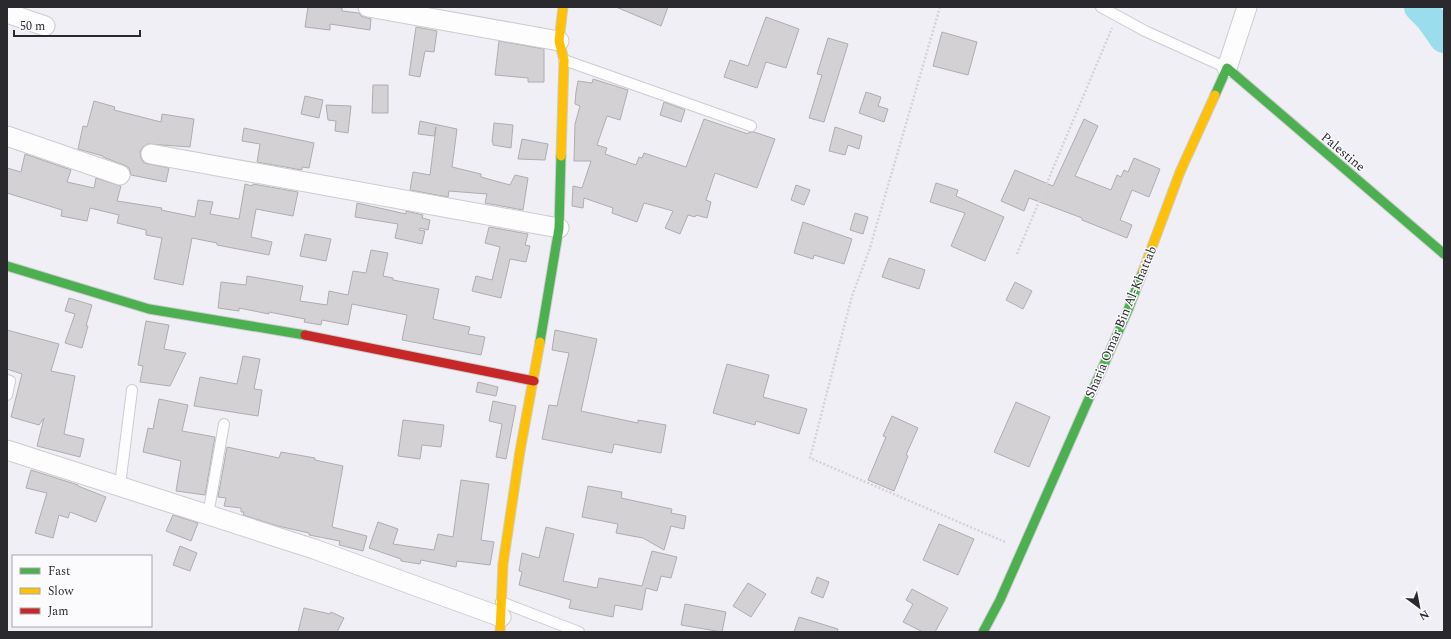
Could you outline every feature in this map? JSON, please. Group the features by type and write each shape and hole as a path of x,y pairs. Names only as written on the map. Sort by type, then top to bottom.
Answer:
{"street":[{"path":"368,7 559,41"},
{"path":"7,450 120,485 314,549 500,617 503,564 520,451 534,381 559,228 564,60 559,41 563,7"},
{"name":"Sharia Omar Bin Al-Khattab","path":"983,632 1000,600 1128,310 1180,172 1227,68 1247,7"},
{"path":"7,13 44,26"},
{"name":"Palestine","path":"1227,68 1311,142 1444,254"},
{"path":"7,136 120,175"},
{"path":"151,154 559,228"},
{"path":"7,266 149,309 326,339 534,381"}],"lane":[{"path":"1101,7 1116,16 1227,68"},
{"path":"564,60 751,126"},
{"path":"7,380 10,381 7,395"},
{"path":"120,485 132,390"},
{"path":"208,515 224,424"},
{"path":"500,617 579,632"}],"path":[{"path":"940,7 869,251 852,296 810,458 1022,550"},
{"path":"1017,254 1116,16"}],"building":[{"path":"308,7 342,8 342,11 359,13 361,16 371,19 370,30 330,24 330,30 305,27"},
{"path":"616,7 668,7 661,26"},
{"path":"766,17 799,29 786,68 766,62 757,88 724,77 730,60 748,66"},
{"path":"416,27 437,31 434,52 425,51 420,77 409,75"},
{"path":"942,32 977,42 968,75 933,66"},
{"path":"828,38 848,44 824,122 809,118 822,75 817,74"},
{"path":"499,41 544,49 544,82 528,82 528,78 495,75"},
{"path":"593,79 628,90 620,120 607,116 597,145 607,148 605,154 636,165 639,157 642,158 644,153 686,167 704,119 748,134 749,132 754,132 775,139 757,188 715,173 706,200 711,202 707,218 696,215 695,217 688,215 680,234 665,228 673,211 644,203 637,222 612,213 613,208 584,198 583,208 572,206 573,186 582,188 591,161 574,161 575,124 580,106 575,104 576,92 578,81 592,83"},
{"path":"373,85 388,85 388,113 372,113"},
{"path":"866,92 881,97 878,106 888,109 884,122 859,113"},
{"path":"305,96 323,100 319,118 301,114"},
{"path":"94,101 115,107 114,110 161,122 162,114 194,119 190,147 148,144 143,147 140,152 144,163 169,168 166,182 131,175 129,168 124,165 103,156 78,149 83,126 87,127"},
{"path":"664,102 685,110 681,122 660,115"},
{"path":"326,105 351,106 348,133 335,131 336,121 328,120"},
{"path":"1084,119 1098,126 1075,176 1111,190 1117,175 1121,177 1124,170 1128,172 1134,158 1160,169 1149,197 1132,190 1120,220 1132,225 1127,238 1082,220 1082,218 1029,198 1024,211 1001,201 1015,170 1053,186"},
{"path":"420,121 457,129 452,167 481,174 481,177 510,185 515,175 528,178 523,210 485,203 487,194 449,191 448,197 410,190 413,172 430,175 436,127 434,136 418,134"},
{"path":"494,123 513,125 511,148 493,145"},
{"path":"835,127 862,136 859,149 848,145 845,155 829,151"},
{"path":"244,128 314,143 309,168 302,167 302,170 257,162 260,144 242,141"},
{"path":"522,139 548,144 545,160 518,159"},
{"path":"25,154 71,170 67,182 94,188 96,178 121,186 117,201 162,208 161,210 195,217 198,200 213,202 210,214 239,219 245,184 298,192 293,216 256,209 251,237 272,242 269,255 217,245 217,243 192,238 183,285 154,279 162,238 146,235 146,230 117,223 119,215 90,208 87,221 61,216 62,210 7,193 7,168 21,172"},
{"path":"936,183 958,190 956,196 1004,217 985,261 951,246 965,213 930,202"},
{"path":"796,185 810,190 804,205 791,200"},
{"path":"357,203 406,214 406,211 423,215 422,218 430,220 428,230 420,228 419,230 425,231 422,244 395,238 398,224 355,217"},
{"path":"855,213 868,217 863,234 850,230"},
{"path":"803,222 852,239 844,264 814,255 813,259 794,253"},
{"path":"489,227 528,234 525,245 530,246 526,262 510,259 501,298 472,291 476,276 492,280 500,247 485,243"},
{"path":"305,234 331,239 326,261 300,256"},
{"path":"371,250 388,253 383,276 393,278 393,280 439,289 433,319 470,327 468,334 485,337 481,355 402,340 407,315 352,304 348,325 322,320 321,325 304,322 305,319 269,312 269,314 239,308 239,311 218,308 221,282 246,285 247,276 303,286 300,301 327,305 329,291 348,295 353,271 366,273"},
{"path":"889,258 925,270 919,289 882,277"},
{"path":"1015,282 1032,291 1023,309 1006,300"},
{"path":"69,298 92,305 82,348 65,343 75,314 65,311"},
{"path":"146,321 169,325 164,349 186,353 170,386 140,382 143,366 138,365"},
{"path":"7,330 59,344 51,371 75,376 64,434 84,439 80,457 37,446 44,418 39,425 11,417 22,374 7,369"},
{"path":"555,330 597,339 581,411 638,423 638,420 666,425 661,453 614,444 612,453 542,439 549,405 557,406 569,353 552,350"},
{"path":"243,356 260,359 254,389 262,390 258,416 194,406 200,377 237,384"},
{"path":"727,364 769,375 763,397 807,409 799,434 756,421 755,425 713,413"},
{"path":"478,382 498,387 496,396 476,392"},
{"path":"159,399 188,405 182,431 215,437 205,495 176,491 181,461 143,452 148,428 153,429"},
{"path":"493,401 516,406 506,459 496,457 502,424 489,421"},
{"path":"1016,402 1050,417 1029,467 994,452"},
{"path":"892,416 918,428 906,455 908,456 894,491 868,480 886,437 883,436"},
{"path":"403,420 444,425 441,447 422,445 420,459 398,456"},
{"path":"227,447 279,458 281,452 315,458 315,460 343,466 332,527 367,536 363,551 339,545 340,541 309,535 309,533 278,526 243,515 244,512 241,512 241,508 224,506 226,498 218,497"},
{"path":"31,470 78,485 106,497 96,522 70,512 68,518 59,515 53,538 35,533 47,493 26,488"},
{"path":"461,480 489,484 481,540 494,542 490,565 457,561 456,567 421,560 420,564 401,561 401,559 369,548 378,522 398,529 393,544 434,550 438,534 453,537"},
{"path":"588,486 622,492 621,498 672,509 671,513 686,516 684,529 671,526 664,550 643,538 616,533 618,524 582,517"},
{"path":"173,515 198,523 191,541 166,531"},
{"path":"939,524 974,539 958,575 923,560"},
{"path":"546,527 574,534 563,581 597,588 599,578 642,586 652,551 677,557 671,578 661,576 657,591 646,588 642,610 615,605 613,617 569,608 571,600 519,585 522,572 519,571 522,553 539,558"},
{"path":"180,546 197,553 190,571 173,565"},
{"path":"817,577 829,582 823,598 811,593"},
{"path":"748,583 766,594 751,617 733,606"},
{"path":"912,589 948,608 935,632 923,632 903,622 913,604 906,600"},
{"path":"685,604 726,612 722,632 681,625"},
{"path":"304,608 330,614 331,612 344,618 337,632 298,632"},
{"path":"799,617 838,629 837,632 794,632"}],"waterway":[{"path":"1419,7 1430,18 1444,38"}],"traffic: fast":[{"path":"1215,95 1227,68 1444,254"},
{"path":"540,342 559,228 561,156"},
{"path":"7,266 149,309 305,335"},
{"path":"983,632 1000,600 1128,310 1143,271"}],"traffic: slow":[{"path":"561,156 564,60 559,41 563,7"},
{"path":"1143,271 1180,172 1215,95"},
{"path":"500,632 503,564 520,451 540,342"}],"traffic: jam":[{"path":"305,335 534,381"}]}
